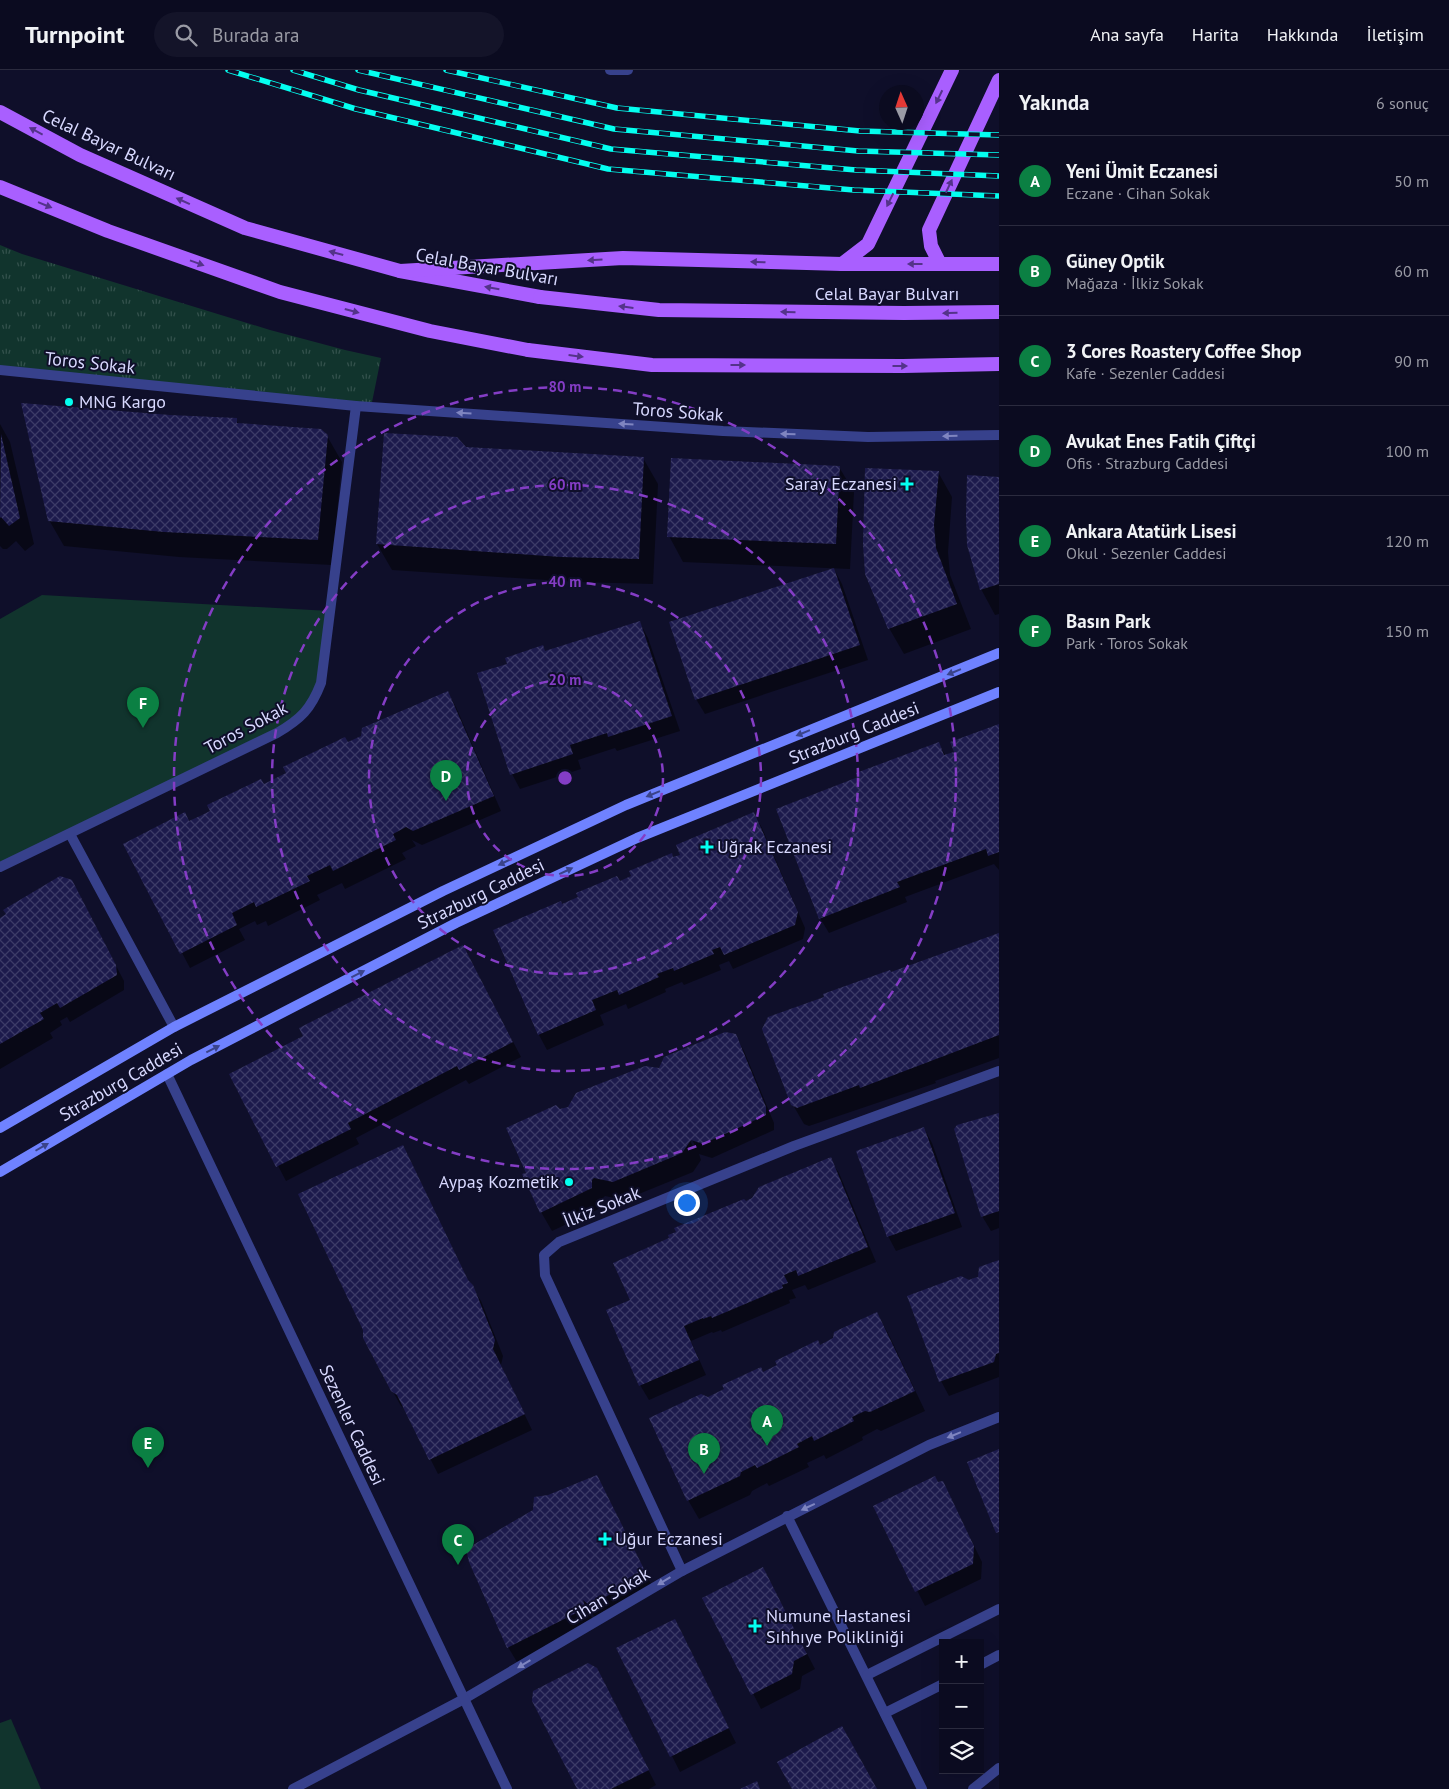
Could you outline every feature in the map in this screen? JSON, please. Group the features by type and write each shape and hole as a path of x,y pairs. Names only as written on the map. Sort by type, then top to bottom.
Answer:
{"main road":[{"path":"842,264 868,244 952,70"},
{"path":"940,264 931,246 929,230 999,80"},
{"name":"Celal Bayar Bulvarı","path":"0,112 80,155 244,228 400,271 540,297 659,310 904,314 999,312"},
{"path":"0,187 108,231 280,292 430,331 528,350 652,365 903,366 999,364"},
{"path":"400,271 623,258 842,264 999,264"},
{"name":"Strazburg Caddesi","path":"0,1128 174,1027 443,892 626,805 999,653"},
{"name":"Strazburg Caddesi","path":"0,1172 167,1074 456,923 637,838 986,697 999,694"}],"street":[{"path":"610,70 628,70"},
{"name":"Toros Sokak","path":"0,370 356,406 723,431 868,437 999,435"},
{"name":"Toros Sokak","path":"0,866 277,733 295,723 308,710 322,677 356,406"},
{"path":"70,834 174,1027"},
{"name":"İlkiz Sokak","path":"682,1571 545,1275 544,1255 559,1242 794,1146 999,1071"},
{"name":"Sezenler Caddesi","path":"167,1074 507,1789"},
{"name":"Cihan Sokak","path":"293,1789 464,1699 682,1571 929,1445 999,1417"},
{"path":"788,1516 922,1789"},
{"path":"866,1675 999,1608"},
{"path":"984,1663 999,1655"},
{"path":"885,1713 939,1686"},
{"path":"973,1789 999,1768"}],"green space":[{"path":"0,245 22,254 270,330 381,358 371,407 0,370"},
{"path":"42,595 330,611 321,683 295,723 0,867 0,619"},
{"path":"11,1719 41,1789 0,1789 0,1723"}],"building":[{"path":"21,403 170,415 237,418 237,423 321,429 328,435 318,540 164,532 48,521"},
{"path":"384,433 457,437 466,447 644,457 639,559 561,557 376,544"},
{"path":"1,434 20,518 9,526 0,518"},
{"path":"671,458 840,466 836,544 667,537"},
{"path":"865,468 939,471 934,525 936,548 957,604 888,629 865,574 863,544"},
{"path":"967,475 999,477 999,584 980,590 967,545"},
{"path":"834,568 860,645 695,700 669,622"},
{"path":"640,621 672,716 608,737 607,733 570,745 573,754 510,775 477,673 507,664 505,658 543,645 545,651"},
{"path":"448,691 494,796 413,831 406,827 393,834 396,840 333,871 330,865 307,876 310,881 256,907 254,902 232,913 237,925 180,954 123,844 185,812 189,821 200,816 210,811 207,805 261,779 264,784 286,773 283,767 345,737 348,742 361,736 362,728"},
{"path":"999,724 999,852 988,856 986,849 897,882 900,887 819,919 776,809 858,777 856,773 939,742 944,755 954,752 950,742"},
{"path":"754,812 798,912 795,925 724,955 720,947 712,950 714,954 674,971 673,968 657,974 659,977 619,995 617,990 592,1000 596,1010 538,1035 493,930 561,901 562,904 578,897 576,893 617,876 620,881 631,876 629,871 672,853 673,857 680,855 676,845"},
{"path":"60,876 72,880 116,965 117,975 60,1008 57,1003 40,1013 44,1019 0,1044 0,918 6,914 3,910"},
{"path":"999,933 999,1035 860,1088 859,1085 797,1108 791,1105 762,1029 768,1017 824,997 823,994"},
{"path":"463,945 513,1042 459,1070 457,1066 348,1123 351,1129 276,1167 229,1074 303,1036 299,1028"},
{"path":"725,1032 736,1034 766,1107 766,1115 703,1144 691,1140 682,1153 613,1182 594,1178 592,1180 592,1188 540,1213 522,1174 526,1173 506,1128 556,1105 560,1109 568,1107 576,1093 645,1066 659,1068 664,1057"},
{"path":"999,1113 999,1211 981,1217 954,1129 957,1125"},
{"path":"924,1127 955,1213 887,1237 856,1151"},
{"path":"403,1145 468,1280 473,1285 495,1340 493,1349 525,1414 429,1460 397,1395 391,1391 363,1338 363,1330 298,1194"},
{"path":"831,1157 868,1247 798,1276 796,1270 784,1275 788,1283 782,1285 783,1288 712,1318 711,1316 703,1318 684,1326 699,1360 639,1386 606,1310 630,1300 613,1263 669,1238 668,1235 676,1232 674,1228 744,1199 746,1201 752,1198 759,1187"},
{"path":"999,1260 999,1353 996,1354 994,1362 939,1382 907,1296 961,1276 969,1280 978,1277 979,1267"},
{"path":"877,1312 915,1391 870,1412 865,1411 852,1417 854,1421 814,1441 812,1436 797,1444 799,1447 757,1468 755,1465 741,1472 740,1476 687,1501 649,1418 701,1394 708,1397 724,1389 722,1385 761,1367 763,1372 777,1365 775,1361 818,1340 820,1345 833,1338 834,1332"},
{"path":"999,1449 999,1532 996,1533 967,1462"},
{"path":"597,1475 646,1573 590,1606 583,1600 585,1606 580,1611 507,1648 469,1562 466,1549 533,1510 534,1497 548,1495"},
{"path":"935,1476 938,1482 943,1481 974,1546 973,1564 915,1592 873,1506"},
{"name":"Numune Hastanesi Sıhhıye Polikliniği","path":"763,1567 807,1654 794,1661 792,1674 751,1695 702,1598"},
{"path":"675,1619 729,1728 670,1757 616,1648"},
{"path":"588,1663 597,1668 649,1770 611,1789 577,1789 532,1701 533,1691"},
{"path":"842,1726 877,1789 792,1789 777,1762"},
{"path":"757,1781 760,1789 740,1789"}],"railway":[{"path":"228,70 356,109 608,169 854,190 999,196"},
{"path":"293,70 359,90 611,149 856,170 999,176"},
{"path":"358,70 614,129 858,151 999,155"},
{"path":"446,70 617,108 860,131 999,135"}],"place":[{"name":"MNG Kargo","path":"69,402"},
{"name":"Saray Eczanesi","path":"907,484"},
{"name":"Basın Park","path":"143,728"},
{"name":"Avukat Enes Fatih Çiftçi","path":"446,801"},
{"name":"Uğrak Eczanesi","path":"707,847"},
{"name":"Aypaş Kozmetik","path":"569,1182"},
{"name":"Yeni Ümit Eczanesi","path":"767,1446"},
{"name":"Ankara Atatürk Lisesi","path":"148,1468"},
{"name":"Güney Optik","path":"704,1474"},
{"name":"Uğur Eczanesi","path":"605,1539"},
{"name":"3 Cores Roastery Coffee Shop","path":"458,1565"},
{"name":"Numune Hastanesi Sıhhıye Polikliniği","path":"755,1626"}]}
